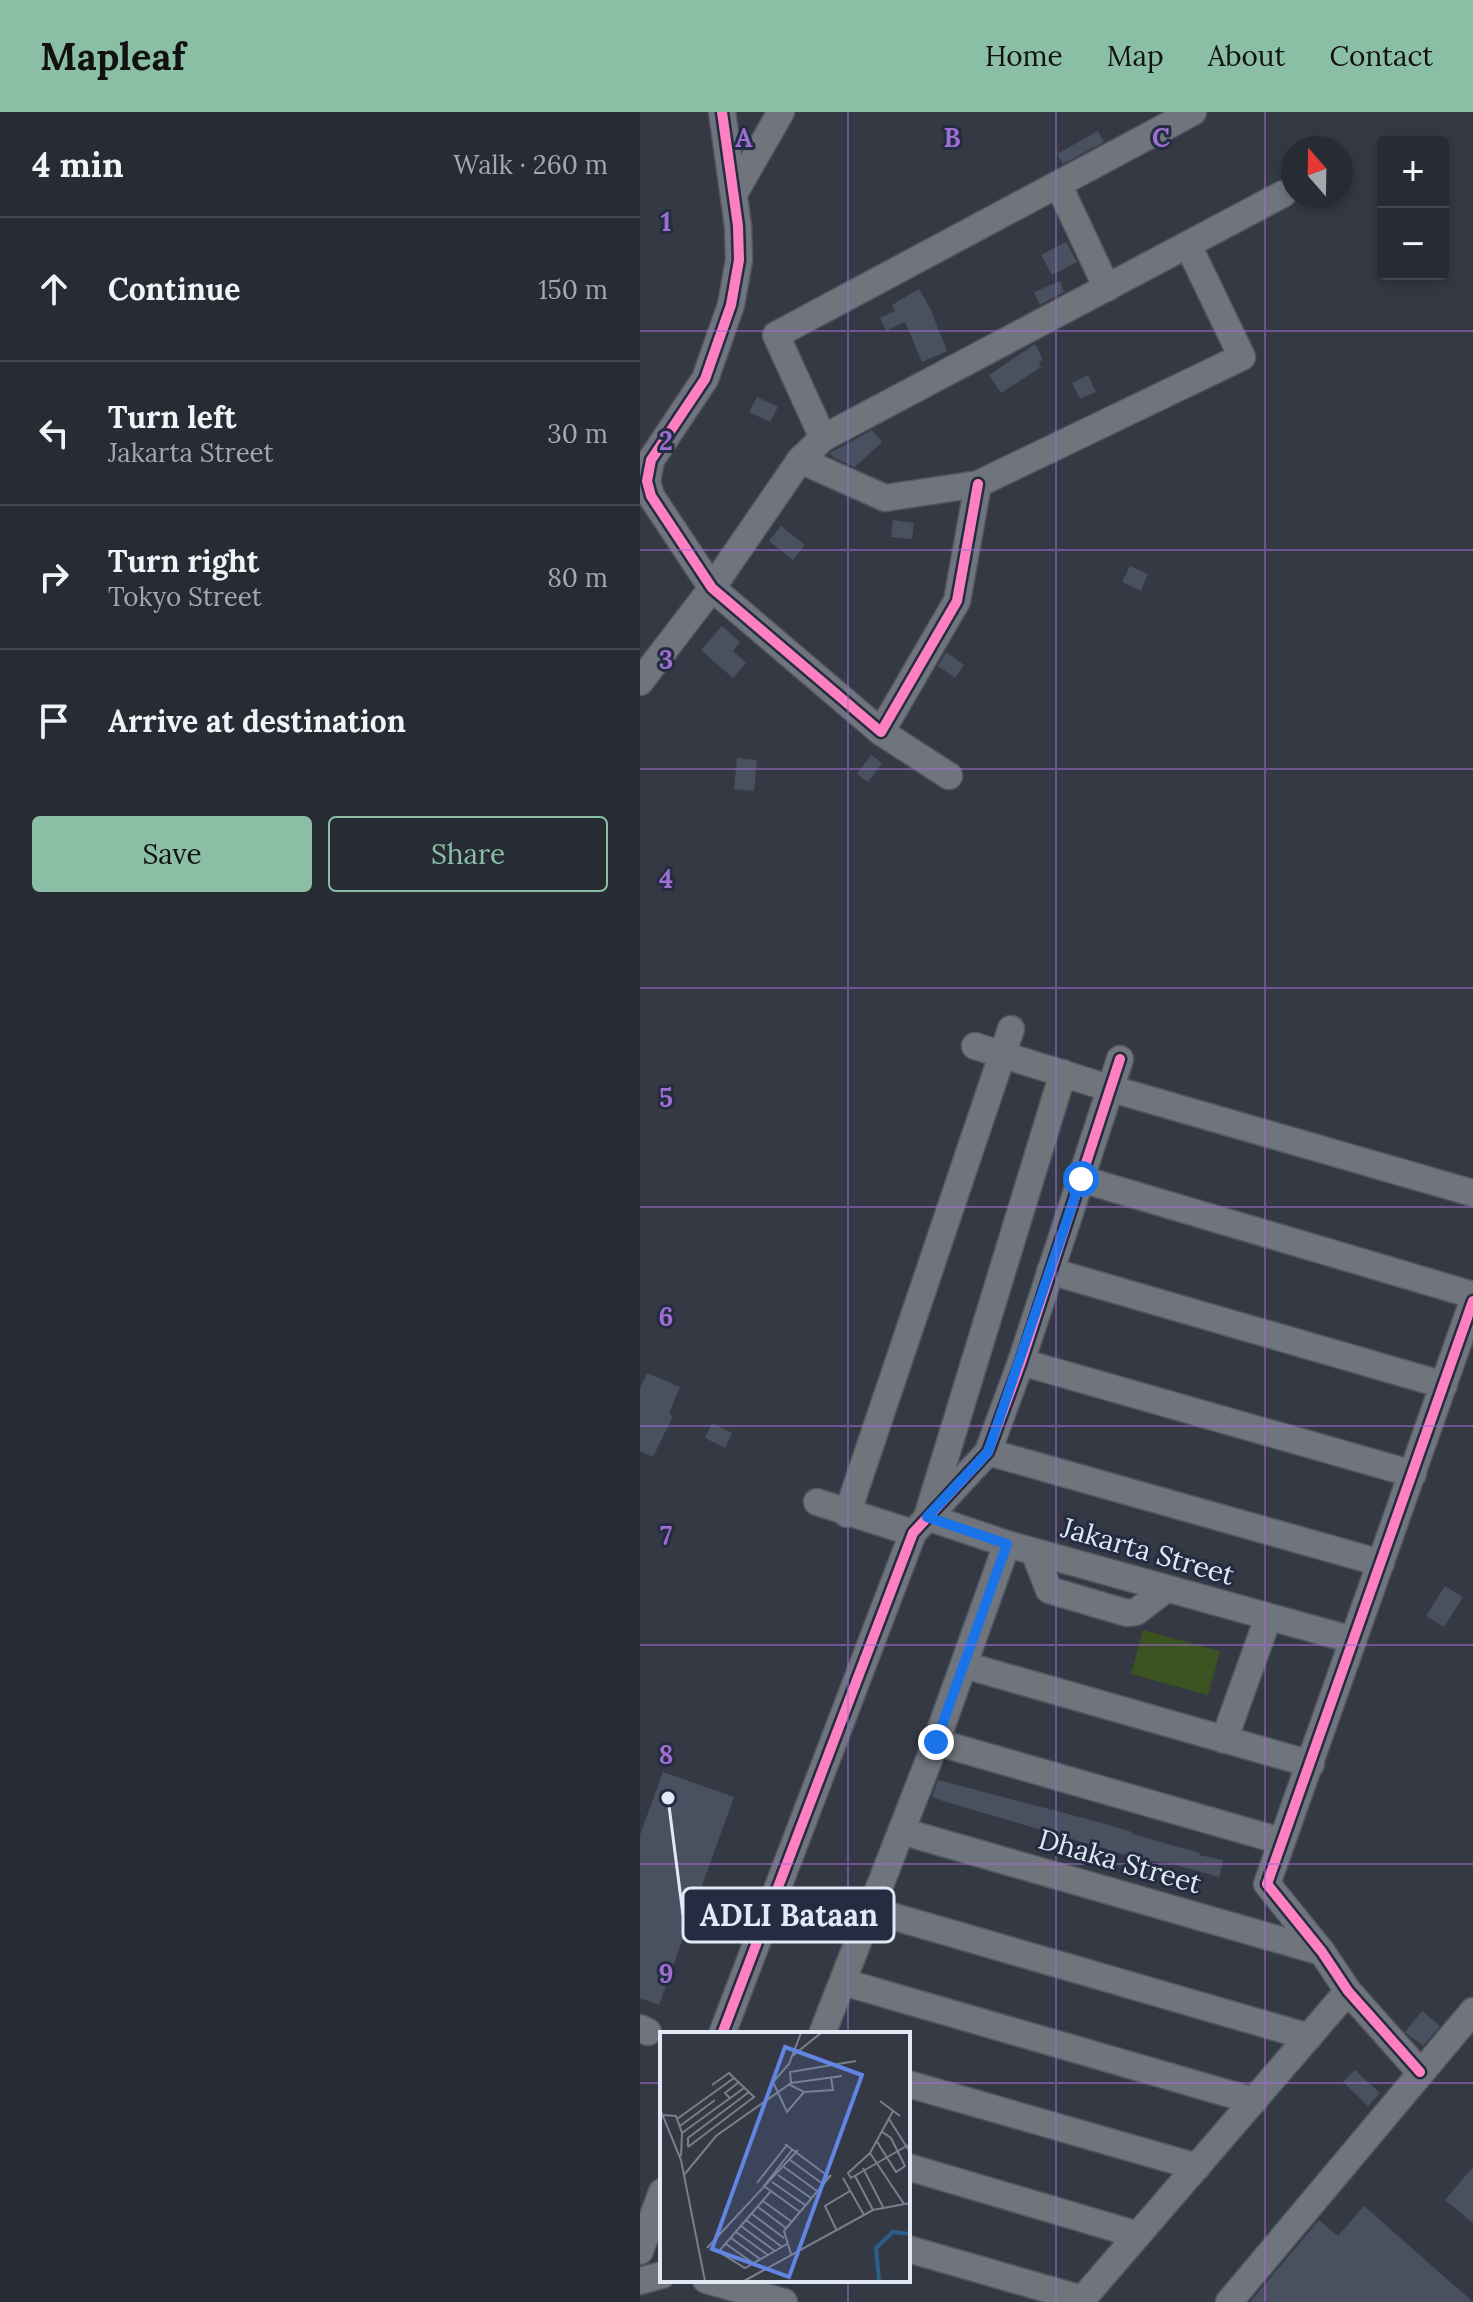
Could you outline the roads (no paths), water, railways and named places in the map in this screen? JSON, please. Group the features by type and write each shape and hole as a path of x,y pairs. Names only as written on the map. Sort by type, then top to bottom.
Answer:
{"street":[{"path":"722,112 735,192 739,260 731,305 705,379 651,460 647,470 651,496 712,588 881,732 949,776"},
{"path":"735,192 781,112"},
{"path":"823,438 776,335 1059,186 1183,115"},
{"path":"1059,186 1107,288"},
{"path":"640,682 712,588 800,460 823,438 1281,195"},
{"path":"800,460 885,498 978,484 1242,357 1188,245"},
{"path":"881,732 957,601 978,484"},
{"path":"847,1514 1011,1029"},
{"path":"975,1046 1112,1089 1473,1193"},
{"path":"920,1525 988,1452 1021,1362 1120,1059"},
{"path":"723,2032 920,1525 1063,1073"},
{"path":"1081,1179 1473,1295"},
{"path":"1050,1271 1444,1385"},
{"path":"1420,2072 1348,1991 1322,1952 1267,1884 1473,1301"},
{"path":"1021,1362 1413,1474"},
{"path":"988,1452 1381,1563"},
{"name":"Jakarta Street","path":"817,1502 847,1514 920,1525 1007,1544 1353,1640"},
{"path":"823,2032 936,1742 1007,1544"},
{"path":"1224,1740 1268,1618"},
{"path":"964,1665 1311,1764"},
{"path":"936,1742 1281,1841"},
{"name":"Dhaka Street","path":"901,1831 1322,1952"},
{"path":"871,1910 1309,2037"},
{"path":"843,1982 1254,2101"},
{"path":"910,2250 1081,2301 1348,1991"},
{"path":"1229,2302 1473,2011"},
{"path":"910,2085 1197,2167"},
{"path":"910,2168 1138,2235"},
{"path":"640,2251 656,2235 660,2206"},
{"path":"640,2281 660,2276"},
{"path":"723,2282 784,2302"}],"place":[{"name":"ADLI Bataan","path":"668,1798"}]}
